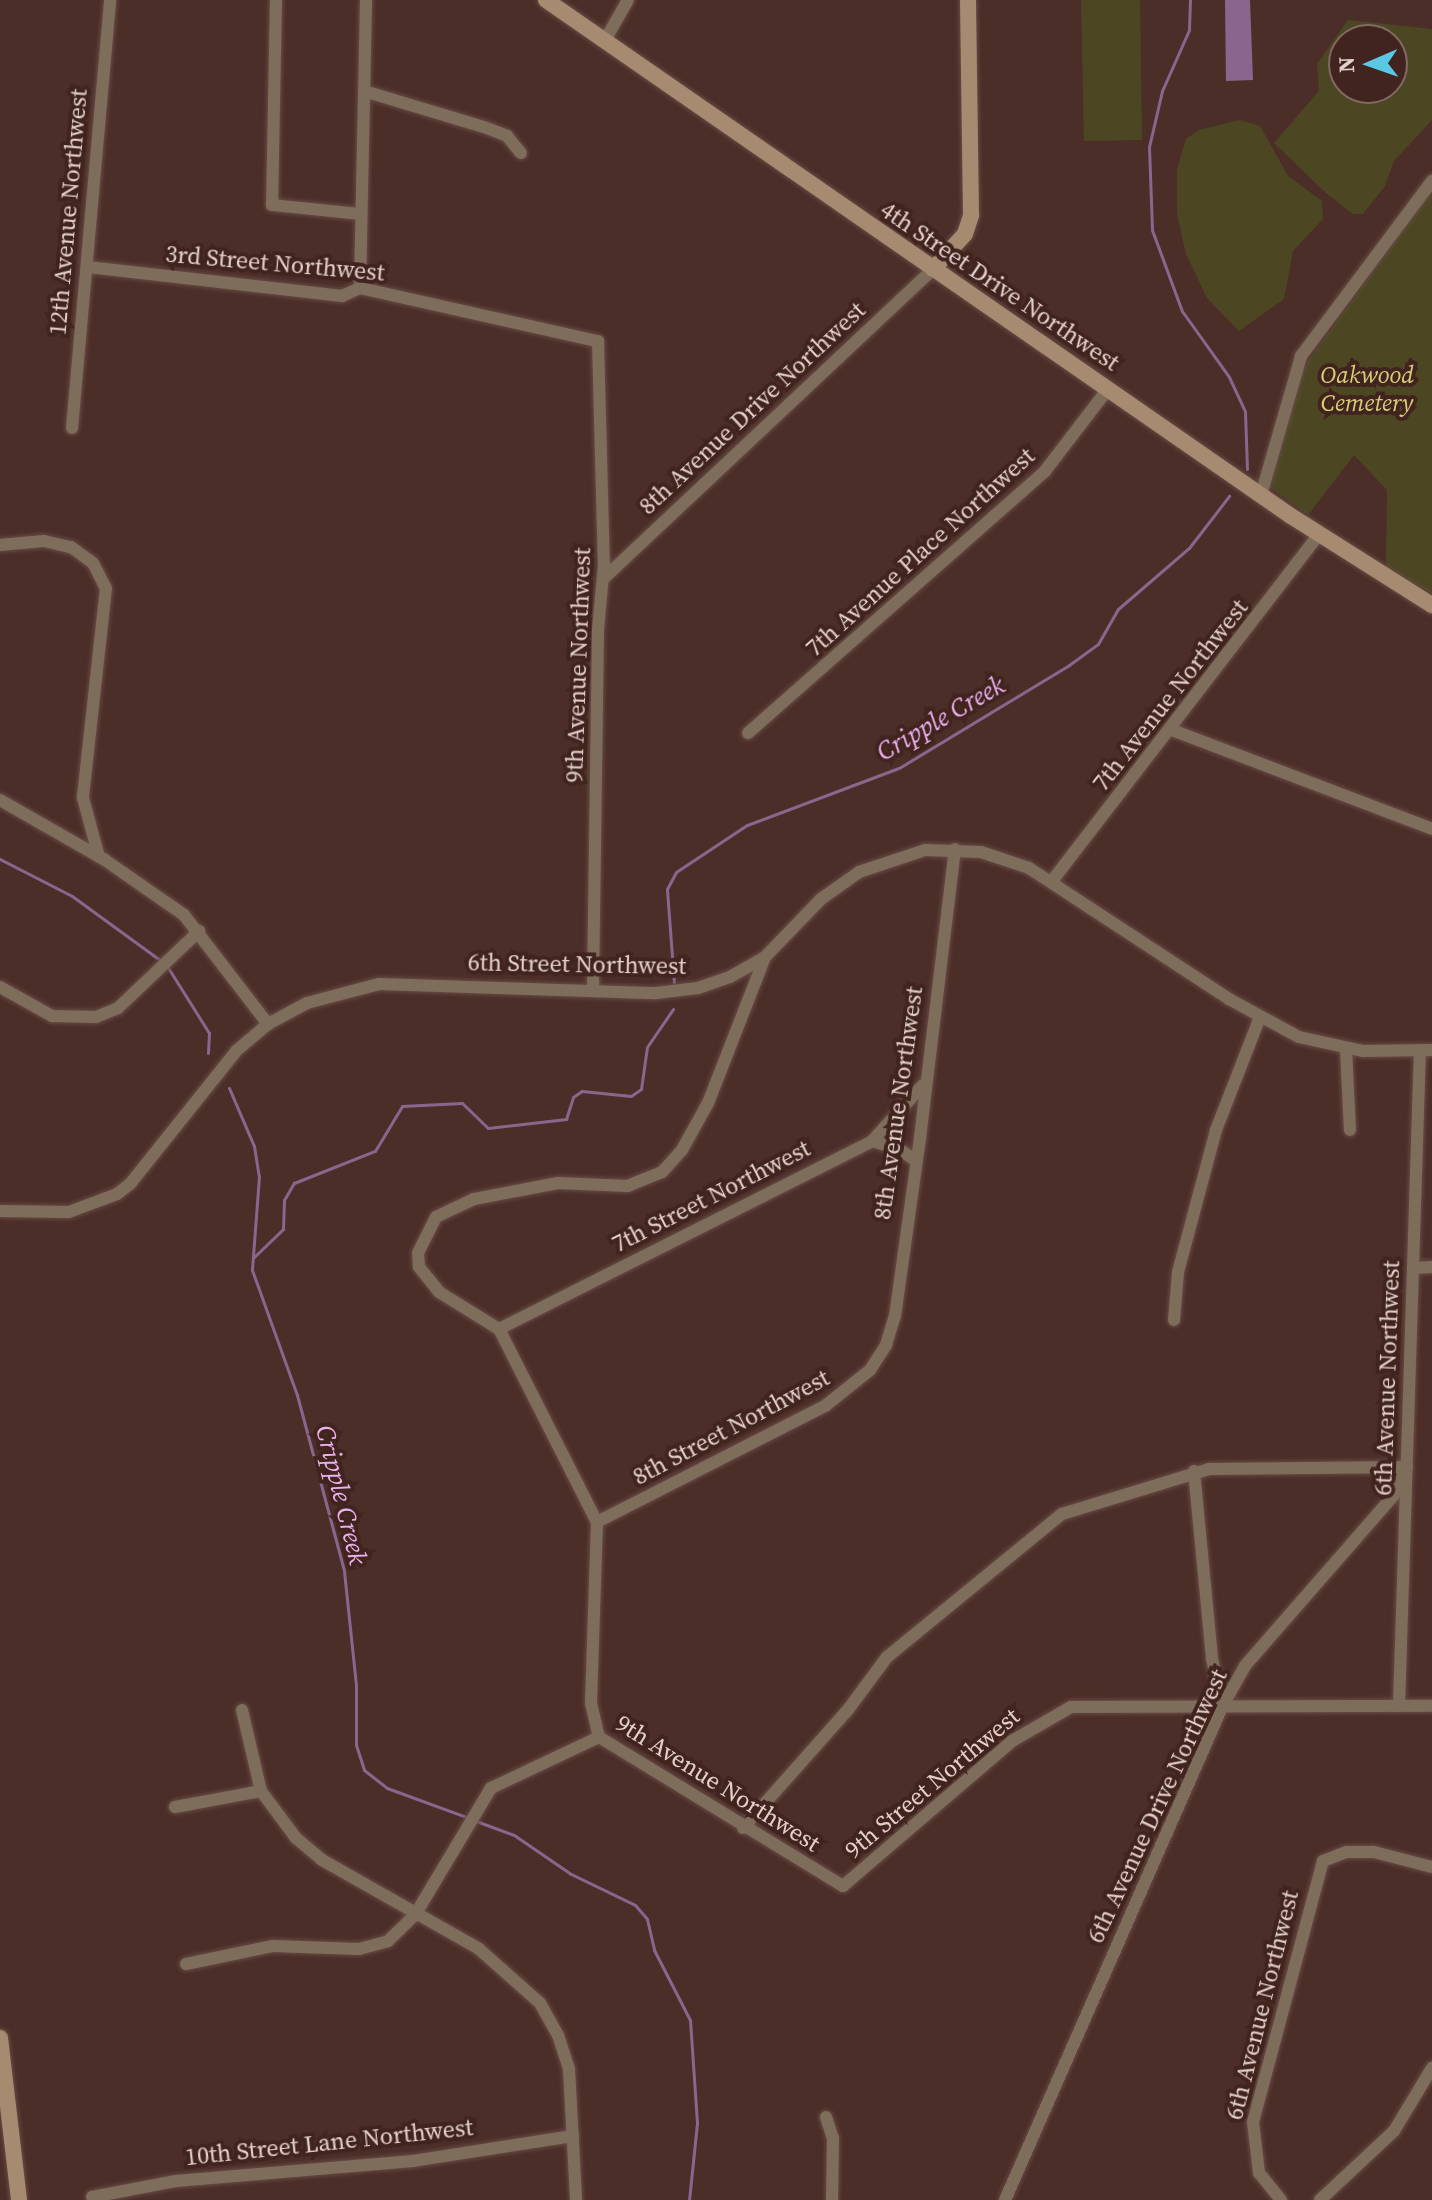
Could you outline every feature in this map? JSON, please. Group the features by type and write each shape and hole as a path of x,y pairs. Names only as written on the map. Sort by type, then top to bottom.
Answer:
{"main road":[{"name":"4th Street Drive Northwest","path":"546,0 1261,495 1432,605"},
{"path":"933,269 965,234 971,215 968,0"},
{"path":"0,2038 4,2102 19,2200"}],"street":[{"name":"12th Avenue Northwest","path":"72,428 110,0"},
{"path":"276,0 272,205 361,214"},
{"path":"360,288 366,0"},
{"path":"604,42 628,0"},
{"path":"364,91 507,136 521,153"},
{"path":"1261,495 1292,377 1312,335 1432,181"},
{"name":"3rd Street Northwest","path":"88,267 342,296 360,288 598,341"},
{"name":"8th Avenue Drive Northwest","path":"603,579 933,269"},
{"name":"9th Avenue Northwest","path":"593,991 603,579 598,341"},
{"name":"7th Avenue Place Northwest","path":"748,733 1045,471 1108,389"},
{"name":"7th Avenue Northwest","path":"1052,881 1172,730 1319,534"},
{"path":"0,545 53,541 71,547 93,563 106,588 83,798 99,857"},
{"path":"1172,730 1432,829"},
{"path":"0,800 99,857 181,912 199,931 268,1024"},
{"name":"6th Street Northwest","path":"0,1211 69,1212 117,1194 130,1184 236,1051 268,1024 324,996 379,984 593,991 698,988 730,977 765,957 821,899 859,872 902,854 955,849 1006,858 1052,881 1260,1017 1299,1037 1346,1049 1426,1050"},
{"name":"8th Avenue Northwest","path":"877,1360 895,1316 955,849"},
{"path":"0,987 52,1016 96,1017 118,1008 199,931"},
{"path":"499,1329 456,1306 419,1267 418,1253 427,1227 448,1210 537,1185 628,1186 646,1182 673,1161 708,1103 765,957"},
{"path":"1174,1320 1178,1272 1216,1130 1260,1017"},
{"path":"1346,1049 1350,1130"},
{"name":"6th Avenue Northwest","path":"1399,1706 1414,1268 1426,1050"},
{"name":"7th Street Northwest","path":"499,1329 872,1141 901,1115 925,1082"},
{"path":"872,1141 916,1161"},
{"path":"1414,1268 1432,1267"},
{"name":"9th Avenue Northwest","path":"499,1329 597,1522 591,1703 599,1737 743,1828 843,1886"},
{"name":"8th Street Northwest","path":"597,1522 813,1414 851,1387 877,1360"},
{"path":"743,1828 847,1711 887,1657 1018,1546 1070,1510 1194,1471 1407,1467"},
{"name":"6th Avenue Drive Northwest","path":"1005,2200 1223,1705 1245,1666 1394,1495 1407,1467"},
{"path":"1194,1471 1212,1659 1223,1705"},
{"name":"9th Street Northwest","path":"843,1886 1012,1741 1053,1714 1084,1705 1432,1706"},
{"path":"242,1710 261,1791 284,1826 315,1855 496,1961 540,2003 565,2055 576,2200"},
{"path":"186,1964 273,1946 371,1948 388,1941 417,1913 491,1788 599,1737"},
{"path":"175,1807 261,1791"},
{"name":"6th Avenue Northwest","path":"1281,2200 1259,2173 1253,2122 1323,1861 1347,1852 1374,1852 1432,1867"},
{"path":"1320,2200 1394,2131 1432,2068"},
{"path":"826,2117 833,2138 832,2200"},
{"name":"10th Street Lane Northwest","path":"92,2197 176,2181 413,2161 573,2136"}],"green space":[{"path":"1081,0 1140,0 1142,140 1084,141"},
{"path":"1348,20 1385,24 1345,24"},
{"path":"1408,26 1432,29 1432,120 1394,161 1385,186 1363,214 1353,214 1326,193 1274,143 1319,91 1317,64 1328,48 1328,104 1408,104"},
{"path":"1239,120 1260,126 1288,176 1322,201 1323,219 1293,251 1284,299 1239,331 1207,298 1186,254 1177,214 1177,169 1186,139 1199,130"},
{"name":"Oakwood Cemetery","path":"1432,190 1432,594 1386,567 1387,490 1354,455 1308,515 1270,487 1297,382 1308,361"}],"shaded area":[{"path":"1225,0 1250,0 1253,80 1226,81"}],"waterway":[{"name":"Cripple Creek","path":"1190,0 1189,30 1162,91 1149,147 1152,230 1182,311 1229,377 1245,412 1247,469"},
{"name":"Cripple Creek","path":"674,983 667,889 676,872 747,825 899,768 1069,665 1098,644 1118,609 1189,548 1229,496"},
{"path":"0,859 72,896 161,961"},
{"path":"167,966 209,1033 208,1053"},
{"name":"Cripple Creek","path":"253,1258 283,1229 284,1200 294,1183 375,1151 402,1106 462,1103 488,1128 566,1119 573,1097 582,1091 631,1096 641,1089 647,1047 673,1009"},
{"name":"Cripple Creek","path":"229,1088 254,1146 259,1176 252,1270 297,1395 344,1571 356,1685 356,1745 364,1770 387,1788 469,1818"},
{"name":"Cripple Creek","path":"476,1821 514,1835 571,1874 635,1905 647,1919 654,1950 690,2020 697,2123 689,2200"}]}
